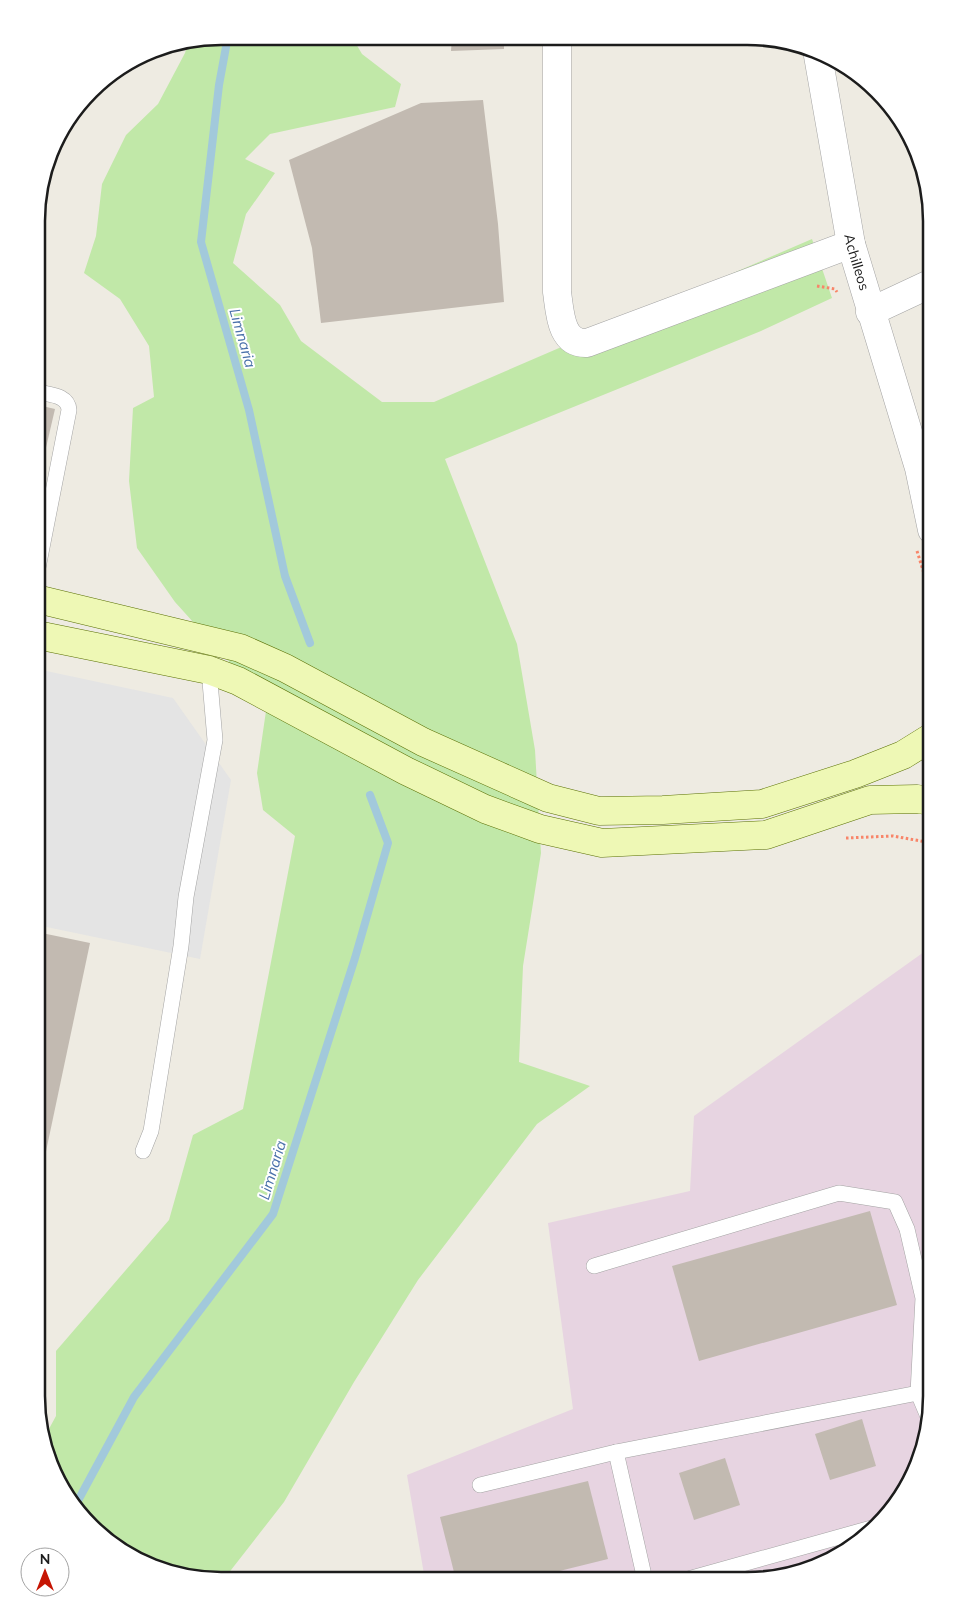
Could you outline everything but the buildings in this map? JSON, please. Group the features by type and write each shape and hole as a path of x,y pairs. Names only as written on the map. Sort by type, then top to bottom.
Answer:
{"street":[{"path":"556,45 557,292 561,322 566,333 574,340 579,343 587,343 851,244"},
{"name":"Achilleos","path":"820,60 851,244 870,312 919,468 923,487"},
{"path":"870,312 923,287"},
{"name":"Achilleos","path":"919,468 923,475"},
{"path":"45,602 240,648 285,668 423,742 548,798 599,811 663,810 762,804 855,774 904,755 923,743"},
{"path":"45,637 209,670 238,681 406,771 494,812 540,829 602,843 766,835 870,800 923,800"}],"lane":[{"path":"45,394 63,398 69,404 70,410 45,533"},
{"path":"143,1151 151,1131 181,946 186,897 215,740 209,670"},
{"path":"594,1266 839,1193 895,1202 907,1228 922,1298 923,1329"},
{"path":"480,1485 616,1452 923,1391"},
{"path":"616,1452 643,1572"},
{"path":"710,1572 859,1531"}],"shaded area":[{"path":"45,671 173,698 231,780 200,959 45,927"},
{"path":"923,953 923,1408 920,1431 914,1453 905,1474 887,1503 872,1521 854,1536 815,1559 782,1569 759,1572 424,1572 407,1475 573,1409 548,1223 690,1191 694,1116"}],"green space":[{"path":"209,45 357,45 362,54 401,84 395,107 270,134 245,159 275,173 246,214 233,263 280,305 301,341 382,402 434,402 812,239 832,298 761,331 445,459 517,644 535,750 541,853 523,966 519,1062 590,1086 537,1124 418,1280 354,1382 284,1502 229,1572 186,1569 164,1563 143,1554 114,1536 96,1521 75,1494 58,1464 48,1431 56,1416 56,1351 169,1220 193,1135 243,1109 295,836 263,810 257,773 267,704 175,602 137,548 129,481 133,408 154,397 149,346 120,299 84,273 96,236 102,184 126,135 158,104 187,48"}],"waterway":[{"name":"Limnaria","path":"226,45 219,85 201,242 249,410 285,576 310,643"},
{"name":"Limnaria","path":"79,1499 134,1397 273,1214 355,958 388,843 370,795"}]}
